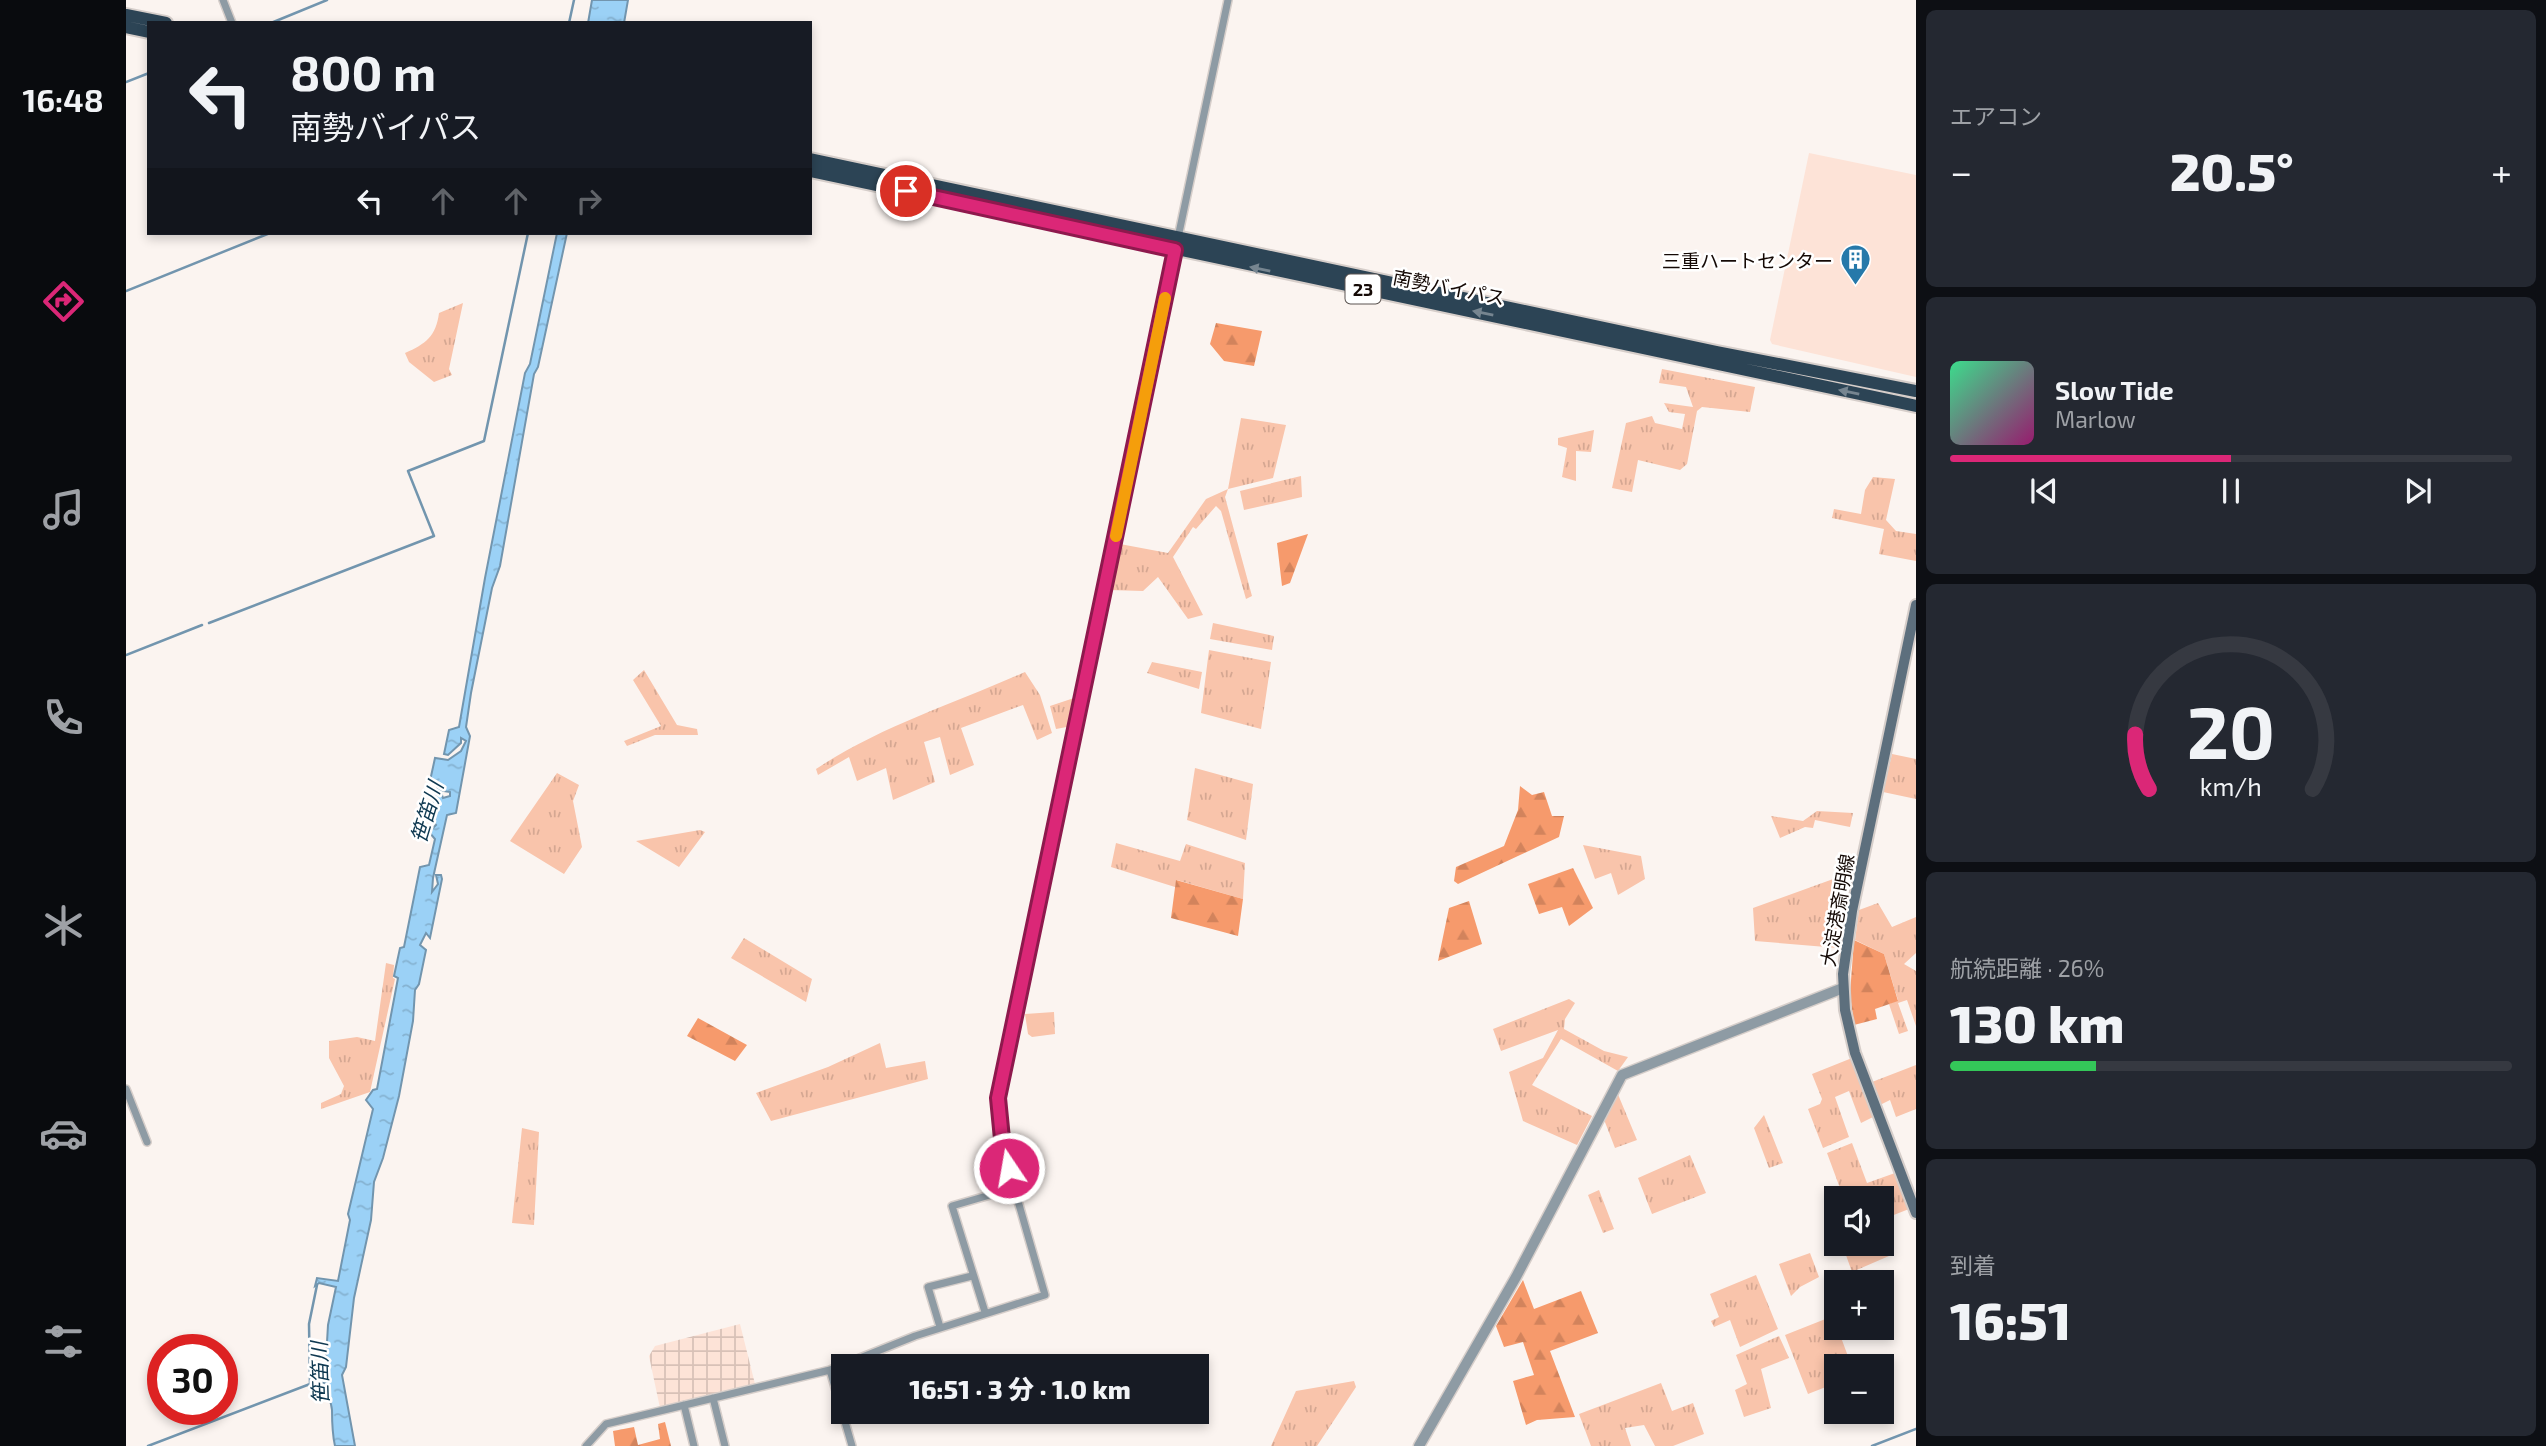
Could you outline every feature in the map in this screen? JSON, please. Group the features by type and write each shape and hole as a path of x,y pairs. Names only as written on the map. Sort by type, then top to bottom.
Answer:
{"highway":[{"path":"126,15 156,21"},
{"path":"126,27 147,32"},
{"name":"南勢バイパス","path":"812,159 1717,352 1916,391"},
{"name":"南勢バイパス","path":"812,171 1916,406"}],"main road":[{"name":"大淀港斎明線","path":"1916,605 1852,911 1844,961 1843,988 1855,1053 1916,1213"}],"street":[{"path":"223,0 231,21"},
{"path":"586,1446 606,1424 830,1370 940,1327 1045,1295 1003,1149 998,1098 1228,0"},
{"path":"1419,1446 1517,1277 1622,1075 1843,988"},
{"path":"126,1088 146,1142"},
{"path":"985,1312 952,1206 1014,1188"},
{"path":"940,1327 928,1287 972,1276"},
{"path":"830,1370 852,1446"},
{"path":"713,1398 724,1446"},
{"path":"684,1405 694,1446"}],"shaded area":[{"path":"1809,153 1916,175 1916,377 1772,344 1770,340"},
{"path":"740,1324 755,1384 660,1408 649,1356 655,1346"}],"green space":[{"path":"463,303 449,369 452,375 434,382 409,362 405,353 429,338 439,313"},
{"path":"1216,323 1262,331 1254,366 1224,361 1210,344"},
{"path":"1662,369 1755,387 1750,412 1702,407 1697,411 1687,464 1680,470 1638,460 1632,492 1612,488 1626,423 1652,416 1655,423 1682,429 1685,414 1669,412 1664,403 1693,407 1686,387 1659,383"},
{"path":"1241,418 1286,425 1273,478 1228,489"},
{"path":"1594,430 1591,452 1576,451 1576,481 1562,477 1567,448 1558,445 1558,438"},
{"path":"1301,476 1302,497 1244,510 1240,491"},
{"path":"1873,477 1895,479 1886,520 1896,531 1916,534 1916,561 1879,554 1884,529 1832,518 1834,509 1861,514 1865,490"},
{"path":"1228,489 1225,497 1252,596 1246,599 1221,511 1216,506 1196,529 1193,527 1173,557 1203,615 1188,619 1158,577 1143,591 1109,590 1120,544 1168,553 1206,499"},
{"path":"1308,534 1290,583 1282,586 1277,543"},
{"path":"1213,623 1274,636 1272,650 1210,639"},
{"path":"1209,650 1271,662 1261,729 1201,713"},
{"path":"1152,662 1202,672 1199,689 1147,673"},
{"path":"644,670 677,725 697,729 698,735 655,735 627,746 624,741 661,726 633,680"},
{"path":"1025,672 1040,695 1052,733 1037,740 1023,705 961,728 974,765 950,775 940,737 924,742 935,782 893,800 886,768 857,781 849,757 818,775 816,769 866,740"},
{"path":"1080,696 1072,726 1056,729 1050,706"},
{"path":"1892,754 1916,759 1916,799 1883,792"},
{"path":"1195,768 1253,784 1246,840 1187,820"},
{"path":"557,773 579,785 573,801 582,847 564,874 510,841"},
{"path":"1520,786 1532,795 1544,792 1552,816 1564,816 1559,837 1458,884 1454,881 1456,867 1504,846 1518,810"},
{"path":"1817,811 1853,813 1850,827 1815,820 1813,828 1805,827 1780,838 1771,816 1803,821"},
{"path":"700,830 705,832 679,867 636,841"},
{"path":"1116,843 1180,861 1186,844 1245,863 1243,899 1177,880 1175,887 1111,867"},
{"path":"1583,845 1641,856 1645,879 1618,895 1611,873 1595,879"},
{"path":"1573,868 1593,908 1569,926 1562,907 1539,914 1528,884"},
{"path":"1836,878 1829,908 1848,910 1838,948 1755,941 1753,908"},
{"path":"1176,880 1243,899 1238,936 1171,918"},
{"path":"1469,901 1482,944 1438,961 1449,908"},
{"path":"1878,903 1892,927 1916,917 1916,953 1904,964 1916,971 1916,1026 1907,1000 1898,1003 1908,1031 1899,1034 1889,1004 1898,1000 1884,954 1855,940 1859,910"},
{"path":"744,938 812,979 806,1002 731,958"},
{"path":"1854,940 1884,954 1898,1001 1875,1009 1877,1019 1854,1025 1850,994"},
{"path":"386,963 394,965 395,979 370,1092 321,1109 321,1103 341,1094 344,1086 329,1058 329,1041 357,1037 375,1041"},
{"path":"1569,999 1575,1003 1565,1019 1564,1029 1604,1051 1628,1057 1618,1071 1561,1039 1532,1085 1592,1116 1577,1145 1523,1121 1509,1072 1543,1058 1558,1030 1501,1051 1493,1029"},
{"path":"1054,1012 1055,1034 1032,1037 1028,1034 1025,1014"},
{"path":"698,1018 747,1045 735,1061 687,1036"},
{"path":"880,1043 886,1068 925,1061 928,1079 771,1121 756,1093 828,1067"},
{"path":"1852,1058 1873,1117 1861,1123 1849,1091 1835,1097 1849,1137 1823,1148 1808,1109 1820,1104 1822,1099 1812,1074"},
{"path":"1916,1065 1916,1109 1896,1117 1890,1100 1880,1105 1872,1082"},
{"path":"1617,1092 1637,1140 1615,1148 1603,1117"},
{"path":"1764,1115 1783,1163 1769,1168 1754,1128"},
{"path":"522,1128 539,1132 534,1225 512,1223"},
{"path":"1852,1143 1867,1183 1895,1173 1909,1209 1894,1215 1894,1186 1839,1186 1827,1153"},
{"path":"1690,1155 1706,1193 1652,1214 1638,1178"},
{"path":"1599,1190 1614,1229 1603,1233 1588,1195"},
{"path":"1810,1253 1819,1277 1800,1287 1791,1296 1779,1264"},
{"path":"1846,1256 1889,1256 1857,1270 1851,1270"},
{"path":"1756,1275 1778,1329 1740,1347 1730,1320 1714,1327 1711,1321 1719,1317 1710,1294"},
{"path":"1523,1280 1534,1309 1581,1291 1598,1333 1550,1351 1575,1417 1537,1420 1526,1425 1513,1381 1534,1375 1523,1342 1504,1347 1496,1326"},
{"path":"1824,1320 1824,1340 1842,1340 1847,1354 1824,1354 1824,1388 1808,1394 1785,1335"},
{"path":"1779,1336 1789,1358 1761,1369 1771,1408 1744,1417 1735,1390 1747,1384 1736,1355"},
{"path":"1354,1381 1356,1387 1317,1446 1271,1446 1296,1391"},
{"path":"1661,1383 1672,1411 1693,1403 1704,1434 1673,1446 1655,1446 1644,1425 1625,1428 1631,1446 1591,1446 1579,1414"},
{"path":"665,1422 671,1446 615,1446 613,1431 634,1427 638,1445 660,1439 658,1424"}],"water":[{"path":"592,0 628,0 624,21 588,21"},
{"path":"557,235 567,235 538,367 534,374 500,566 492,588 471,693 466,727 470,736 456,813 447,815 433,878 432,892 438,884 436,875 441,875 442,879 430,938 426,933 420,945 426,950 419,984 415,990 413,1021 399,1096 374,1182 371,1220 354,1298 346,1367 342,1375 355,1446 335,1446 331,1403 325,1383 319,1382 325,1377 328,1325 336,1287 319,1283 315,1286 317,1278 338,1281 350,1220 348,1214 373,1109 366,1100 373,1090 377,1089 398,978 394,976 400,948 404,947 420,867 429,865 435,839 429,832 436,825 431,819 435,795 441,792 443,798 450,796 450,792 437,790 438,782 430,781 435,758 448,760 461,751 466,741 461,738 461,743 448,755 444,754 449,730 459,727 525,373 530,364"}],"waterway":[{"path":"276,21 327,0"},
{"path":"569,21 574,0"},
{"path":"126,82 147,74"},
{"path":"126,291 265,235"},
{"path":"209,623 434,536 408,471 484,441 528,235"},
{"path":"126,655 202,625"},
{"name":"笹笛川","path":"148,1446 310,1384 309,1324 317,1285"},
{"path":"1872,1446 1916,1429"}],"slow traffic":[{"path":"1116,536 1165,298"}],"place":[{"name":"三重ハートセンター","path":"1856,287"}],"route":[{"path":"906,191 1175,250 1067,776 1003,1069 998,1098 1003,1149 1009,1168"}]}
